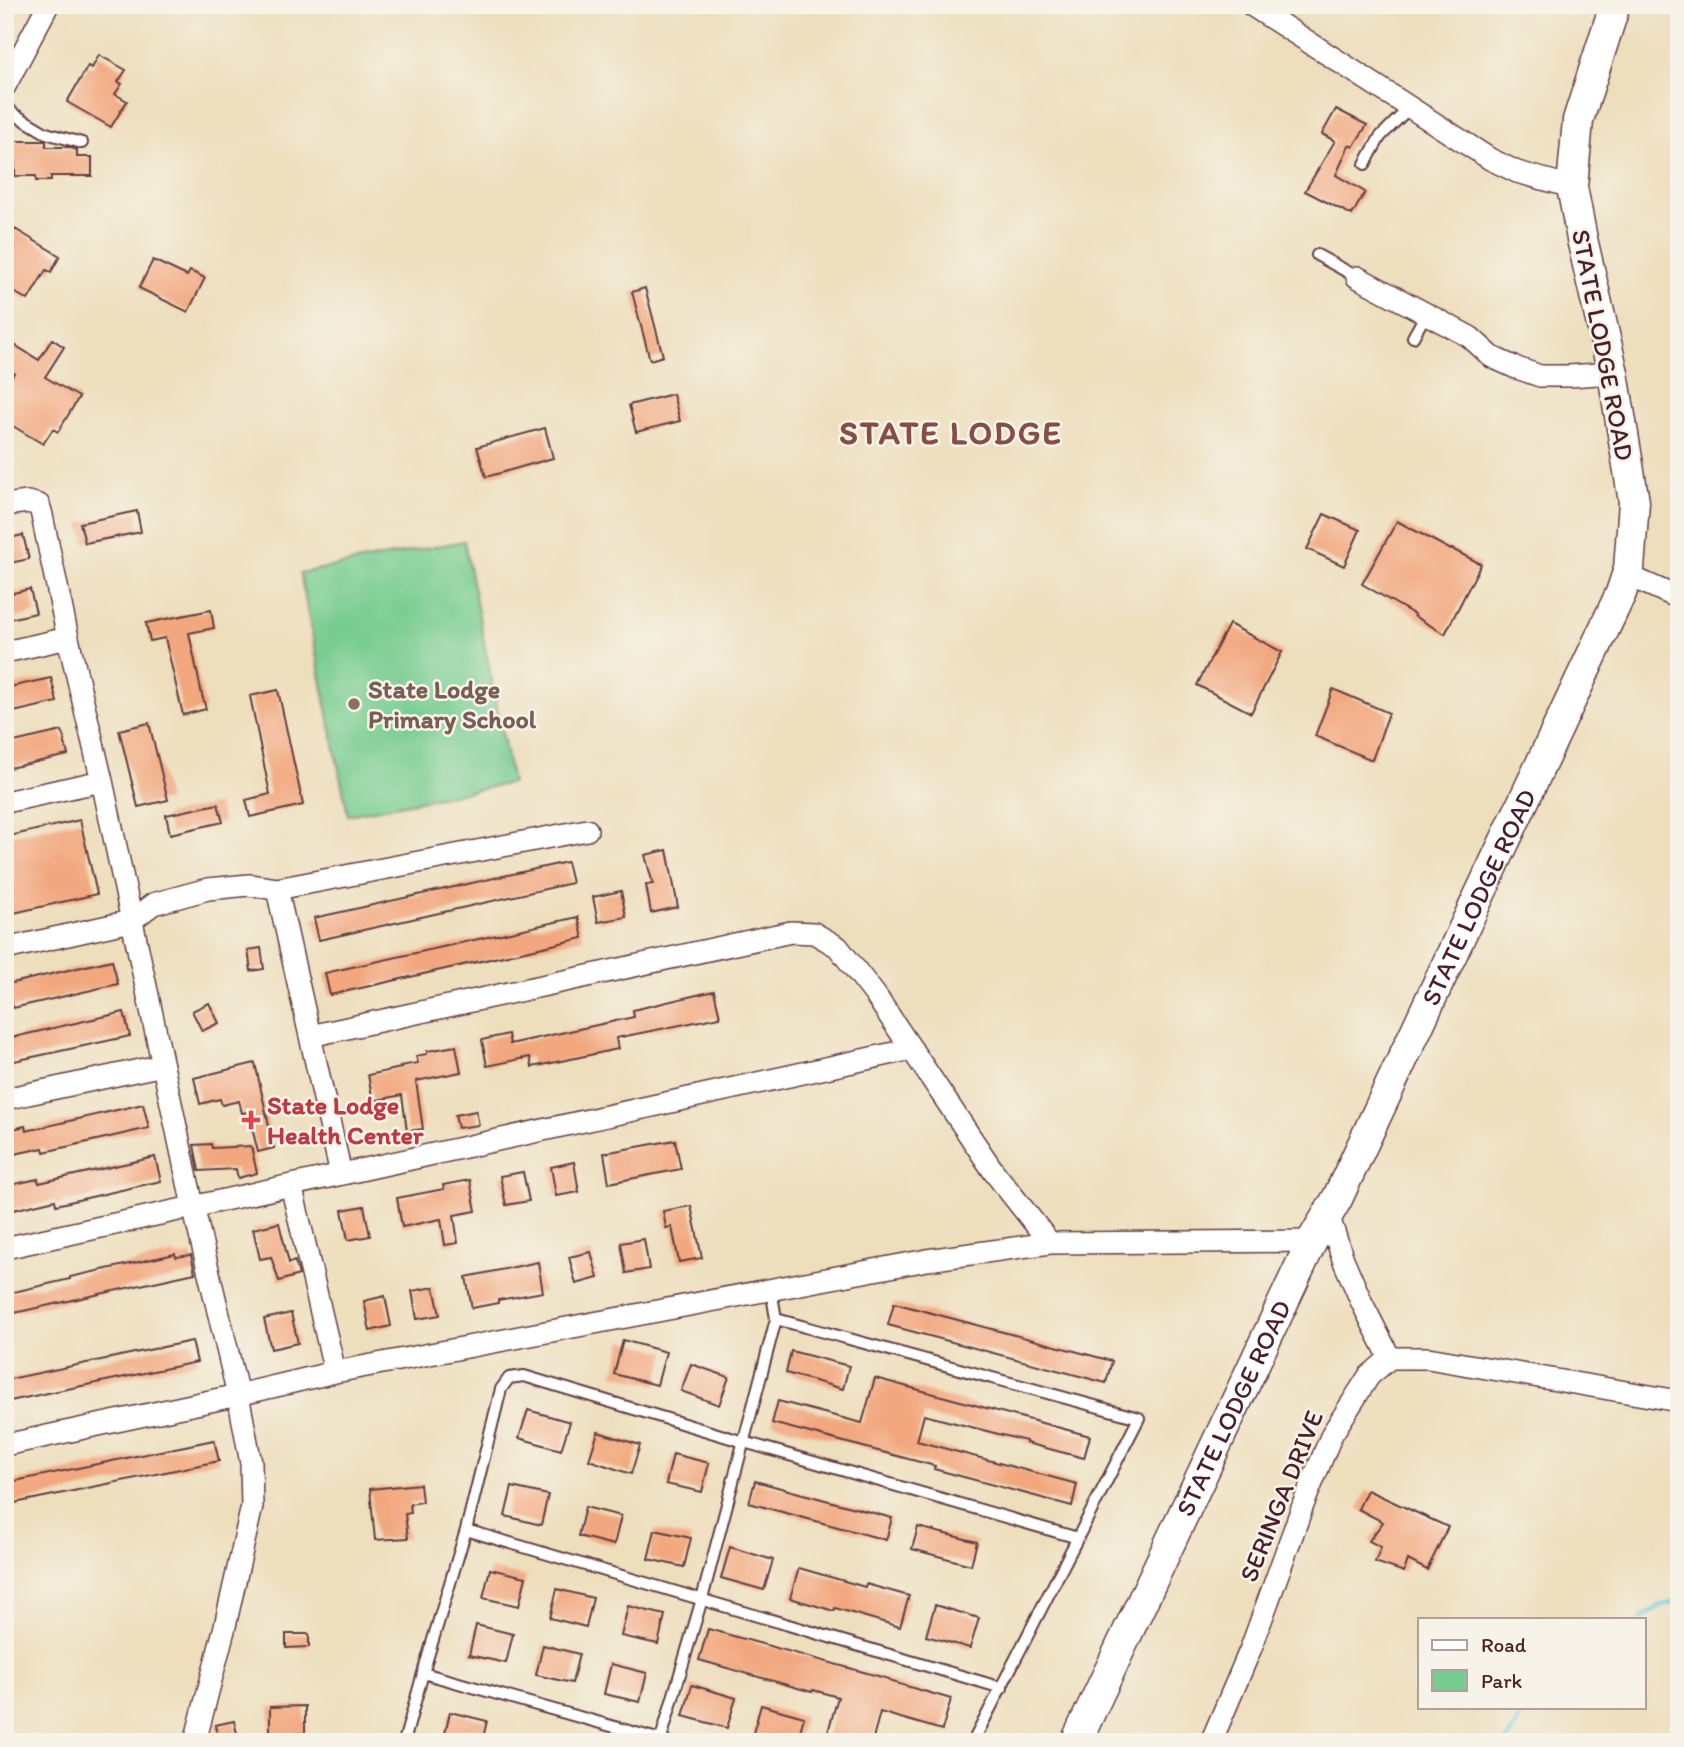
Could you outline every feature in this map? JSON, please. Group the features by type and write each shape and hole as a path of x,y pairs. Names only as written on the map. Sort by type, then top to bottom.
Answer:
{"street":[{"path":"5,86 48,5"},
{"path":"1251,5 1490,159 1517,172 1572,187"},
{"name":"STATE LODGE ROAD","path":"1076,1742 1312,1241 1337,1199 1598,644 1629,569 1634,502 1614,373 1572,187 1578,120 1615,5"},
{"path":"1357,277 1470,337 1492,357 1540,376 1614,373"},
{"path":"5,505 28,502 39,505 251,1462 252,1506 228,1615 195,1742"},
{"path":"1627,575 1679,598"},
{"path":"5,652 68,638"},
{"path":"5,802 102,781"},
{"path":"5,949 131,921 153,904 208,889 249,886 277,889 587,830"},
{"path":"277,889 341,1174"},
{"path":"310,1036 791,932 814,933 838,947 876,996 994,1172 1050,1243"},
{"path":"5,1248 912,1049"},
{"path":"5,1100 163,1065"},
{"path":"291,1185 335,1372"},
{"path":"1328,1214 1362,1303 1390,1358 1428,1358 1679,1401"},
{"path":"5,1445 335,1372 927,1260 1050,1243 1312,1241"},
{"name":"SERINGA DRIVE","path":"1211,1742 1251,1648 1332,1434 1369,1376 1390,1358"}],"lane":[{"path":"5,106 46,133 82,142"},
{"path":"1365,164 1380,137 1409,108"},
{"path":"1317,255 1357,277"},
{"path":"1413,337 1426,314"},
{"path":"423,1673 663,1741 776,1319 771,1289"},
{"path":"776,1319 1139,1418 973,1742"},
{"path":"404,1742 466,1530 501,1390 509,1378 524,1376 744,1443 1078,1538"},
{"path":"466,1530 1002,1688"}],"green space":[{"path":"464,541 512,783 348,815 300,573"}],"building":[{"path":"99,55 126,70 118,82 122,84 115,94 127,101 111,127 67,102 88,66 92,68"},
{"path":"1336,109 1367,125 1353,147 1349,145 1336,175 1365,192 1352,215 1305,191 1335,141 1322,134"},
{"path":"15,141 46,141 46,147 69,147 77,150 77,157 92,157 92,176 51,176 51,181 36,181 36,176 15,176"},
{"path":"15,229 60,256 51,272 46,270 28,300 5,287 5,262 14,249 6,244"},
{"path":"153,260 187,276 190,271 205,278 188,312 139,288"},
{"path":"645,288 663,356 650,360 632,292"},
{"path":"5,339 39,360 52,339 64,347 45,377 79,397 58,432 53,429 43,444 6,422 12,411 5,407 5,389 14,373 5,368"},
{"path":"673,394 680,421 636,432 629,405"},
{"path":"545,428 553,458 486,477 477,447"},
{"path":"137,511 141,532 85,543 80,523"},
{"path":"1324,514 1360,530 1344,566 1307,549"},
{"path":"1397,521 1481,564 1445,634 1362,584"},
{"path":"23,535 29,559 5,564 5,539"},
{"path":"30,589 36,613 5,620 5,595"},
{"path":"211,610 214,628 189,633 206,709 183,715 165,638 150,641 146,623"},
{"path":"1229,624 1282,652 1251,713 1197,685"},
{"path":"51,678 57,702 5,714 5,688"},
{"path":"1333,689 1389,713 1372,760 1315,736"},
{"path":"278,690 303,805 250,817 246,800 270,794 250,696"},
{"path":"149,723 168,800 138,807 119,730"},
{"path":"62,731 68,755 5,769 5,744"},
{"path":"218,804 223,822 170,834 166,815"},
{"path":"80,820 97,894 5,915 5,837"},
{"path":"667,850 678,907 651,913 646,885 653,884 645,855"},
{"path":"567,862 572,883 319,940 314,918"},
{"path":"621,891 626,917 598,922 593,897"},
{"path":"578,917 583,938 330,995 325,973"},
{"path":"261,948 264,969 251,971 248,950"},
{"path":"112,960 118,984 13,1008 8,984"},
{"path":"714,991 720,1017 616,1038 618,1049 566,1060 532,1067 530,1057 487,1066 482,1040 508,1034 510,1044 634,1017 633,1010"},
{"path":"209,1003 219,1023 202,1031 192,1011"},
{"path":"124,1012 130,1036 5,1063 5,1039"},
{"path":"456,1046 461,1072 416,1081 423,1129 407,1131 402,1095 373,1101 368,1075 418,1063 416,1056 427,1054 427,1051"},
{"path":"255,1063 274,1148 258,1152 248,1112 242,1113 239,1101 222,1105 220,1099 200,1104 194,1078"},
{"path":"143,1104 149,1128 44,1152 43,1148 5,1156 5,1131 25,1126 26,1131"},
{"path":"476,1111 479,1125 458,1128 455,1115"},
{"path":"675,1140 681,1169 609,1183 604,1153"},
{"path":"211,1144 212,1148 251,1146 257,1173 238,1178 236,1169 199,1171 194,1145"},
{"path":"155,1157 161,1181 56,1205 55,1200 5,1212 5,1186 38,1179 39,1183"},
{"path":"574,1162 579,1192 556,1196 551,1167"},
{"path":"523,1172 529,1201 506,1205 500,1176"},
{"path":"470,1180 476,1211 454,1215 458,1243 445,1245 441,1219 402,1227 397,1198 444,1189 443,1185"},
{"path":"364,1206 370,1236 348,1240 342,1210"},
{"path":"691,1206 702,1258 679,1262 672,1227 666,1228 663,1211"},
{"path":"279,1223 289,1263 295,1261 299,1275 279,1281 271,1257 260,1259 253,1229"},
{"path":"644,1239 649,1269 626,1273 621,1243"},
{"path":"591,1252 598,1278 576,1284 569,1257"},
{"path":"175,1254 176,1257 191,1255 195,1273 5,1315 5,1294"},
{"path":"538,1262 543,1292 472,1308 466,1277"},
{"path":"434,1287 440,1315 417,1319 412,1291"},
{"path":"385,1296 391,1326 370,1331 364,1301"},
{"path":"894,1303 1112,1361 1106,1383 888,1325"},
{"path":"291,1313 298,1343 271,1349 264,1319"},
{"path":"623,1340 666,1352 657,1385 614,1374"},
{"path":"192,1341 197,1362 5,1402 5,1380"},
{"path":"791,1351 849,1366 843,1389 786,1373"},
{"path":"691,1364 729,1377 719,1405 681,1391"},
{"path":"875,1378 1090,1436 1084,1458 924,1415 917,1441 1077,1484 1072,1506 772,1423 778,1401 862,1423"},
{"path":"528,1410 570,1422 561,1450 519,1438"},
{"path":"598,1432 640,1445 631,1474 589,1460"},
{"path":"214,1440 219,1461 5,1505 5,1483"},
{"path":"673,1454 709,1463 702,1492 666,1484"},
{"path":"755,1481 892,1518 886,1540 749,1503"},
{"path":"420,1484 422,1502 410,1504 411,1513 405,1514 408,1538 375,1540 370,1489"},
{"path":"512,1487 548,1495 541,1525 505,1516"},
{"path":"1367,1490 1448,1527 1427,1570 1408,1560 1404,1572 1375,1562 1381,1547 1369,1541 1383,1522 1358,1509"},
{"path":"585,1507 621,1516 614,1545 578,1536"},
{"path":"918,1527 977,1542 971,1565 912,1549"},
{"path":"655,1530 691,1538 684,1567 648,1559"},
{"path":"730,1547 773,1560 764,1590 721,1578"},
{"path":"799,1568 865,1587 866,1584 909,1596 900,1627 790,1598"},
{"path":"490,1569 526,1577 519,1606 483,1598"},
{"path":"557,1589 593,1598 586,1627 550,1618"},
{"path":"935,1605 979,1618 970,1648 926,1636"},
{"path":"628,1606 665,1615 658,1644 621,1636"},
{"path":"476,1625 513,1634 506,1663 469,1655"},
{"path":"708,1629 951,1699 942,1730 880,1712 872,1742 825,1742 838,1697 699,1660"},
{"path":"286,1634 309,1634 309,1647 286,1648"},
{"path":"543,1645 579,1654 572,1683 536,1675"},
{"path":"611,1664 647,1673 640,1702 604,1694"},
{"path":"692,1685 736,1698 727,1728 683,1716"},
{"path":"761,1705 804,1717 797,1742 785,1742 753,1733"},
{"path":"305,1706 305,1742 270,1742 270,1707"},
{"path":"450,1712 487,1721 482,1742 443,1742"},
{"path":"234,1721 239,1742 219,1742 215,1725"}],"waterway":[{"path":"1642,1618 1658,1607 1679,1601"},
{"path":"1507,1742 1524,1708"}],"place":[{"name":"State Lodge Primary School","path":"354,704"},
{"name":"State Lodge Health Center","path":"251,1120"}],"district":[{"name":"STATE LODGE","path":"951,432"}]}
